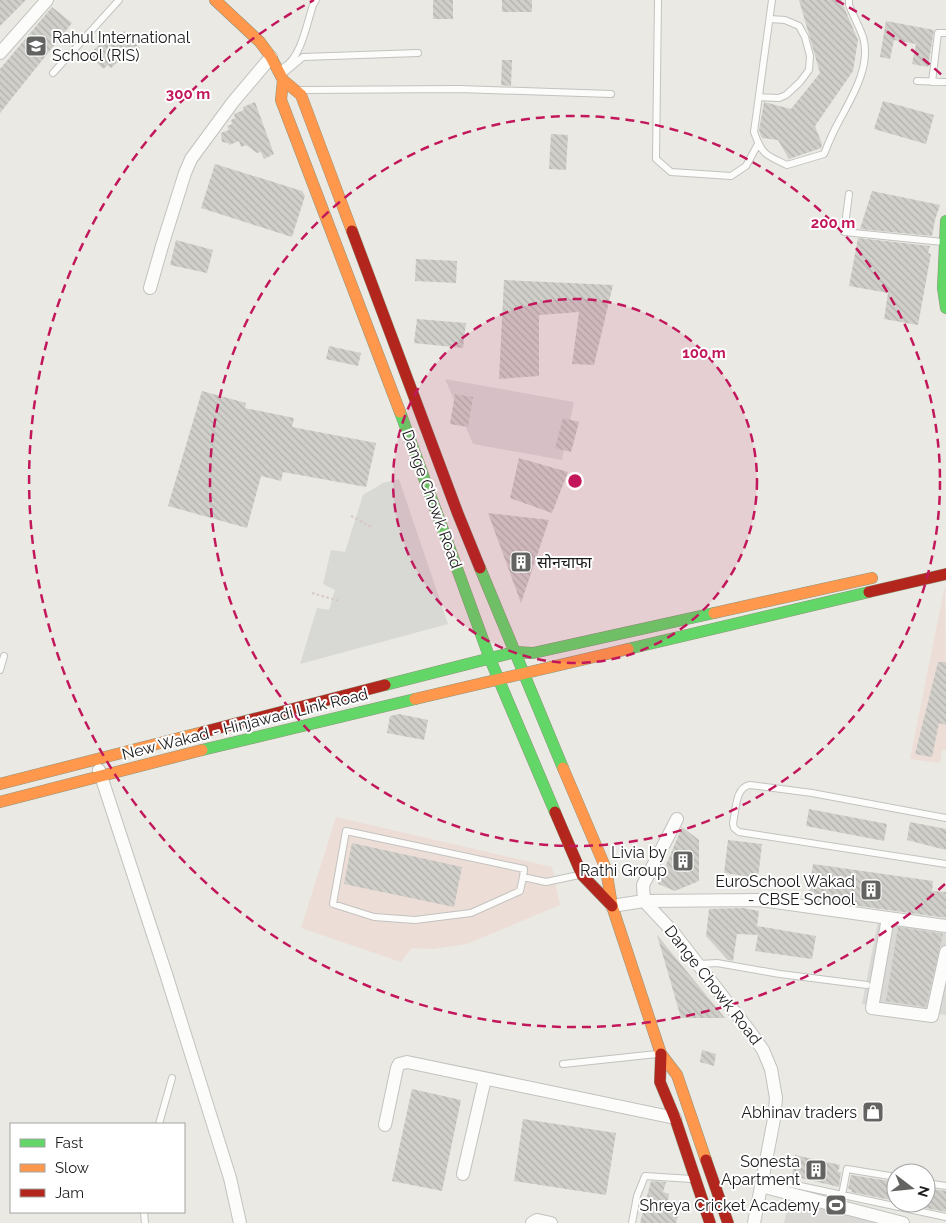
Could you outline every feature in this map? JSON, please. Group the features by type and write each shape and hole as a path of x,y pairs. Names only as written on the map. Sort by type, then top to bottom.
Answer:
{"main road":[{"name":"Dange Chowk Road","path":"215,0 260,42 281,75 301,95 458,514 523,674 606,869 612,906 661,1054 660,1082 675,1118 710,1223"},
{"name":"Dange Chowk Road","path":"281,75 281,100 418,458 490,660 582,875 612,906"},
{"path":"946,221 944,242 946,308"},
{"path":"361,311 378,302"},
{"name":"New Wakad - Hinjawadi Link Road","path":"0,802 274,732 946,574"},
{"name":"New Wakad - Hinjawadi Link Road","path":"0,784 490,660 514,652 533,653 884,576"},
{"path":"270,715 274,732"},
{"name":"Dange Chowk Road","path":"661,1054 678,1075 728,1223"}],"street":[{"path":"0,53 47,0"},
{"path":"150,288 185,173 192,159 234,102 271,57"},
{"path":"96,759 230,1178 240,1223"},
{"path":"644,901 643,885 677,819"},
{"path":"612,906 644,901 760,900 946,926"},
{"name":"Dange Chowk Road","path":"644,901 673,932 751,1032 763,1050 771,1069 776,1098 774,1119 754,1223"},
{"path":"888,918 872,1008 932,1016 946,952"},
{"path":"385,1125 396,1068 399,1064 407,1062 675,1118"},
{"path":"463,1174 485,1078"},
{"path":"762,1182 903,1223"},
{"path":"532,1223 537,1220 551,1223"}],"lane":[{"path":"54,72 119,0"},
{"path":"281,75 297,53 316,0"},
{"path":"658,0 656,159 671,172 731,176 746,166 758,144"},
{"path":"772,0 754,132 764,154 787,165 824,154 836,126 854,96 863,69 863,38 852,13 849,0"},
{"path":"759,96 779,98 786,95 800,82 809,70 810,56 806,37 799,26 785,20 770,19"},
{"path":"932,82 938,33 946,33"},
{"path":"281,75 303,57 418,53"},
{"path":"918,81 946,82"},
{"path":"295,90 459,90 611,94"},
{"path":"849,194 844,232 944,242"},
{"path":"0,670 4,656"},
{"path":"946,818 812,793 750,785 742,789 739,794 733,823 734,828 739,832 946,864"},
{"path":"346,831 524,870 523,877 520,891 471,914 415,920 374,917 333,904 346,831"},
{"path":"523,877 546,882 582,875"},
{"path":"699,964 717,963 780,974 866,985"},
{"path":"563,1064 661,1054"},
{"path":"159,1123 172,1078"},
{"path":"842,1195 847,1169 886,1175"},
{"path":"632,1223 636,1196 645,1176 696,1179"},
{"path":"762,1182 842,1195 946,1217"}],"path":[{"path":"351,516 373,528"},
{"path":"312,593 339,601"}],"shaded area":[{"path":"445,379 574,402 562,460 473,444"},
{"path":"399,479 448,624 300,664 317,608 329,610 335,590 323,584 331,550 345,552 363,495 383,483"},
{"path":"945,585 946,750 942,750 940,763 910,759"},
{"path":"336,817 552,867 560,905 467,944 433,949 412,948 401,962 301,928"},
{"path":"878,921 946,933 946,1015 862,1004"},
{"path":"790,1197 891,1223 784,1223"}],"building":[{"path":"0,0 26,0 0,26"},
{"path":"433,0 453,0 453,19 433,19"},
{"path":"502,0 532,0 532,12 502,12"},
{"path":"799,0 841,0 858,40 853,71 815,126 822,144 821,148 789,159 778,140 762,138 759,131 764,102 791,109 820,73"},
{"name":"Rahul International School (RIS)","path":"52,7 72,23 0,113 0,69"},
{"path":"886,21 934,30 928,67 912,64 916,44 894,40 890,59 880,57"},
{"path":"124,31 140,48 126,61 123,57 111,68 108,65 103,69 89,54 107,38 111,43"},
{"path":"502,60 512,60 511,86 501,85"},
{"path":"883,101 934,115 926,144 874,129"},
{"path":"255,102 274,154 264,159 261,152 257,153 246,145 241,147 239,141 229,145 222,142 221,133 229,130 227,126 232,124 231,120 235,118 234,114 244,110 243,107"},
{"path":"551,134 568,135 566,170 549,169"},
{"path":"215,164 302,191 305,196 292,237 201,208"},
{"path":"872,191 940,205 932,236 860,229"},
{"path":"858,238 930,246 928,253 931,254 918,325 884,319 888,293 849,286"},
{"path":"176,240 213,250 207,273 170,265"},
{"path":"416,259 457,261 456,283 415,281"},
{"path":"504,280 613,285 594,365 572,364 579,312 539,315 539,376 499,379"},
{"path":"417,319 466,323 463,348 414,343"},
{"path":"329,346 361,353 358,366 326,359"},
{"path":"202,391 246,403 245,408 294,418 292,427 376,443 366,487 283,472 281,481 261,476 247,528 168,506"},
{"path":"455,394 473,397 468,427 450,424"},
{"path":"563,418 579,422 571,452 555,448"},
{"path":"519,458 568,472 552,513 510,498"},
{"name":"सोनचाफा","path":"488,513 549,520 521,603"},
{"path":"938,662 946,662 946,725 939,723 932,757 915,754"},
{"path":"399,714 428,720 424,740 387,733 390,716"},
{"path":"809,809 887,824 884,841 806,826"},
{"path":"910,822 946,829 946,850 907,840"},
{"name":"Livia by Rathi Group","path":"682,827 699,840 699,881 675,891 658,884"},
{"path":"728,840 762,844 758,878 724,873"},
{"path":"352,843 462,867 454,907 344,884"},
{"name":"EuroSchool Wakad - CBSE School","path":"813,864 933,881 932,891 946,892 946,918 808,899"},
{"path":"743,908 759,911 757,926 816,936 812,959 755,951 758,935 737,934 733,961 728,960 706,936 709,909"},
{"path":"898,927 943,934 926,1007 886,1001"},
{"path":"657,935 725,1018 681,1018"},
{"path":"702,1050 716,1054 714,1066 700,1062"},
{"path":"412,1089 461,1100 442,1191 392,1181"},
{"path":"523,1119 616,1133 606,1195 514,1181"},
{"name":"Sonesta Apartment","path":"795,1155 840,1165 838,1172 841,1172 839,1187 792,1176"},
{"path":"851,1175 886,1180 886,1199 851,1192 852,1190 848,1189"},
{"path":"651,1181 666,1182 663,1192 669,1194 668,1200 674,1202 672,1210 679,1212 676,1223 640,1223"},
{"path":"936,1190 946,1191 946,1212 936,1210"}],"traffic: fast":[{"path":"946,221 943,288 946,308"},
{"path":"400,412 490,659 555,812"},
{"path":"480,568 563,768"},
{"path":"628,649 869,592"},
{"path":"385,685 515,652 533,653 714,613"},
{"path":"202,750 415,699"}],"traffic: slow":[{"path":"215,0 260,42 271,57 283,80 301,95 352,231"},
{"path":"283,80 281,100 400,412"},
{"path":"714,613 872,578"},
{"path":"415,699 628,649"},
{"path":"0,784 203,732"},
{"path":"0,802 202,750"},
{"path":"563,768 606,869 612,906 661,1054 677,1075 706,1160"}],"traffic: jam":[{"path":"352,231 480,568"},
{"path":"869,592 946,574"},
{"path":"203,732 385,685"},
{"path":"555,812 582,875 612,906"},
{"path":"661,1054 660,1082 675,1118 710,1223"},
{"path":"706,1160 728,1223"}],"place":[{"name":"Rahul International School (RIS)","path":"36,46"},
{"name":"सोनचाफा","path":"521,562"},
{"name":"Livia by Rathi Group","path":"683,861"},
{"name":"EuroSchool Wakad - CBSE School","path":"871,890"},
{"name":"Abhinav traders","path":"873,1112"},
{"name":"Sonesta Apartment","path":"816,1170"},
{"name":"Shreya Cricket Academy","path":"836,1205"}]}
